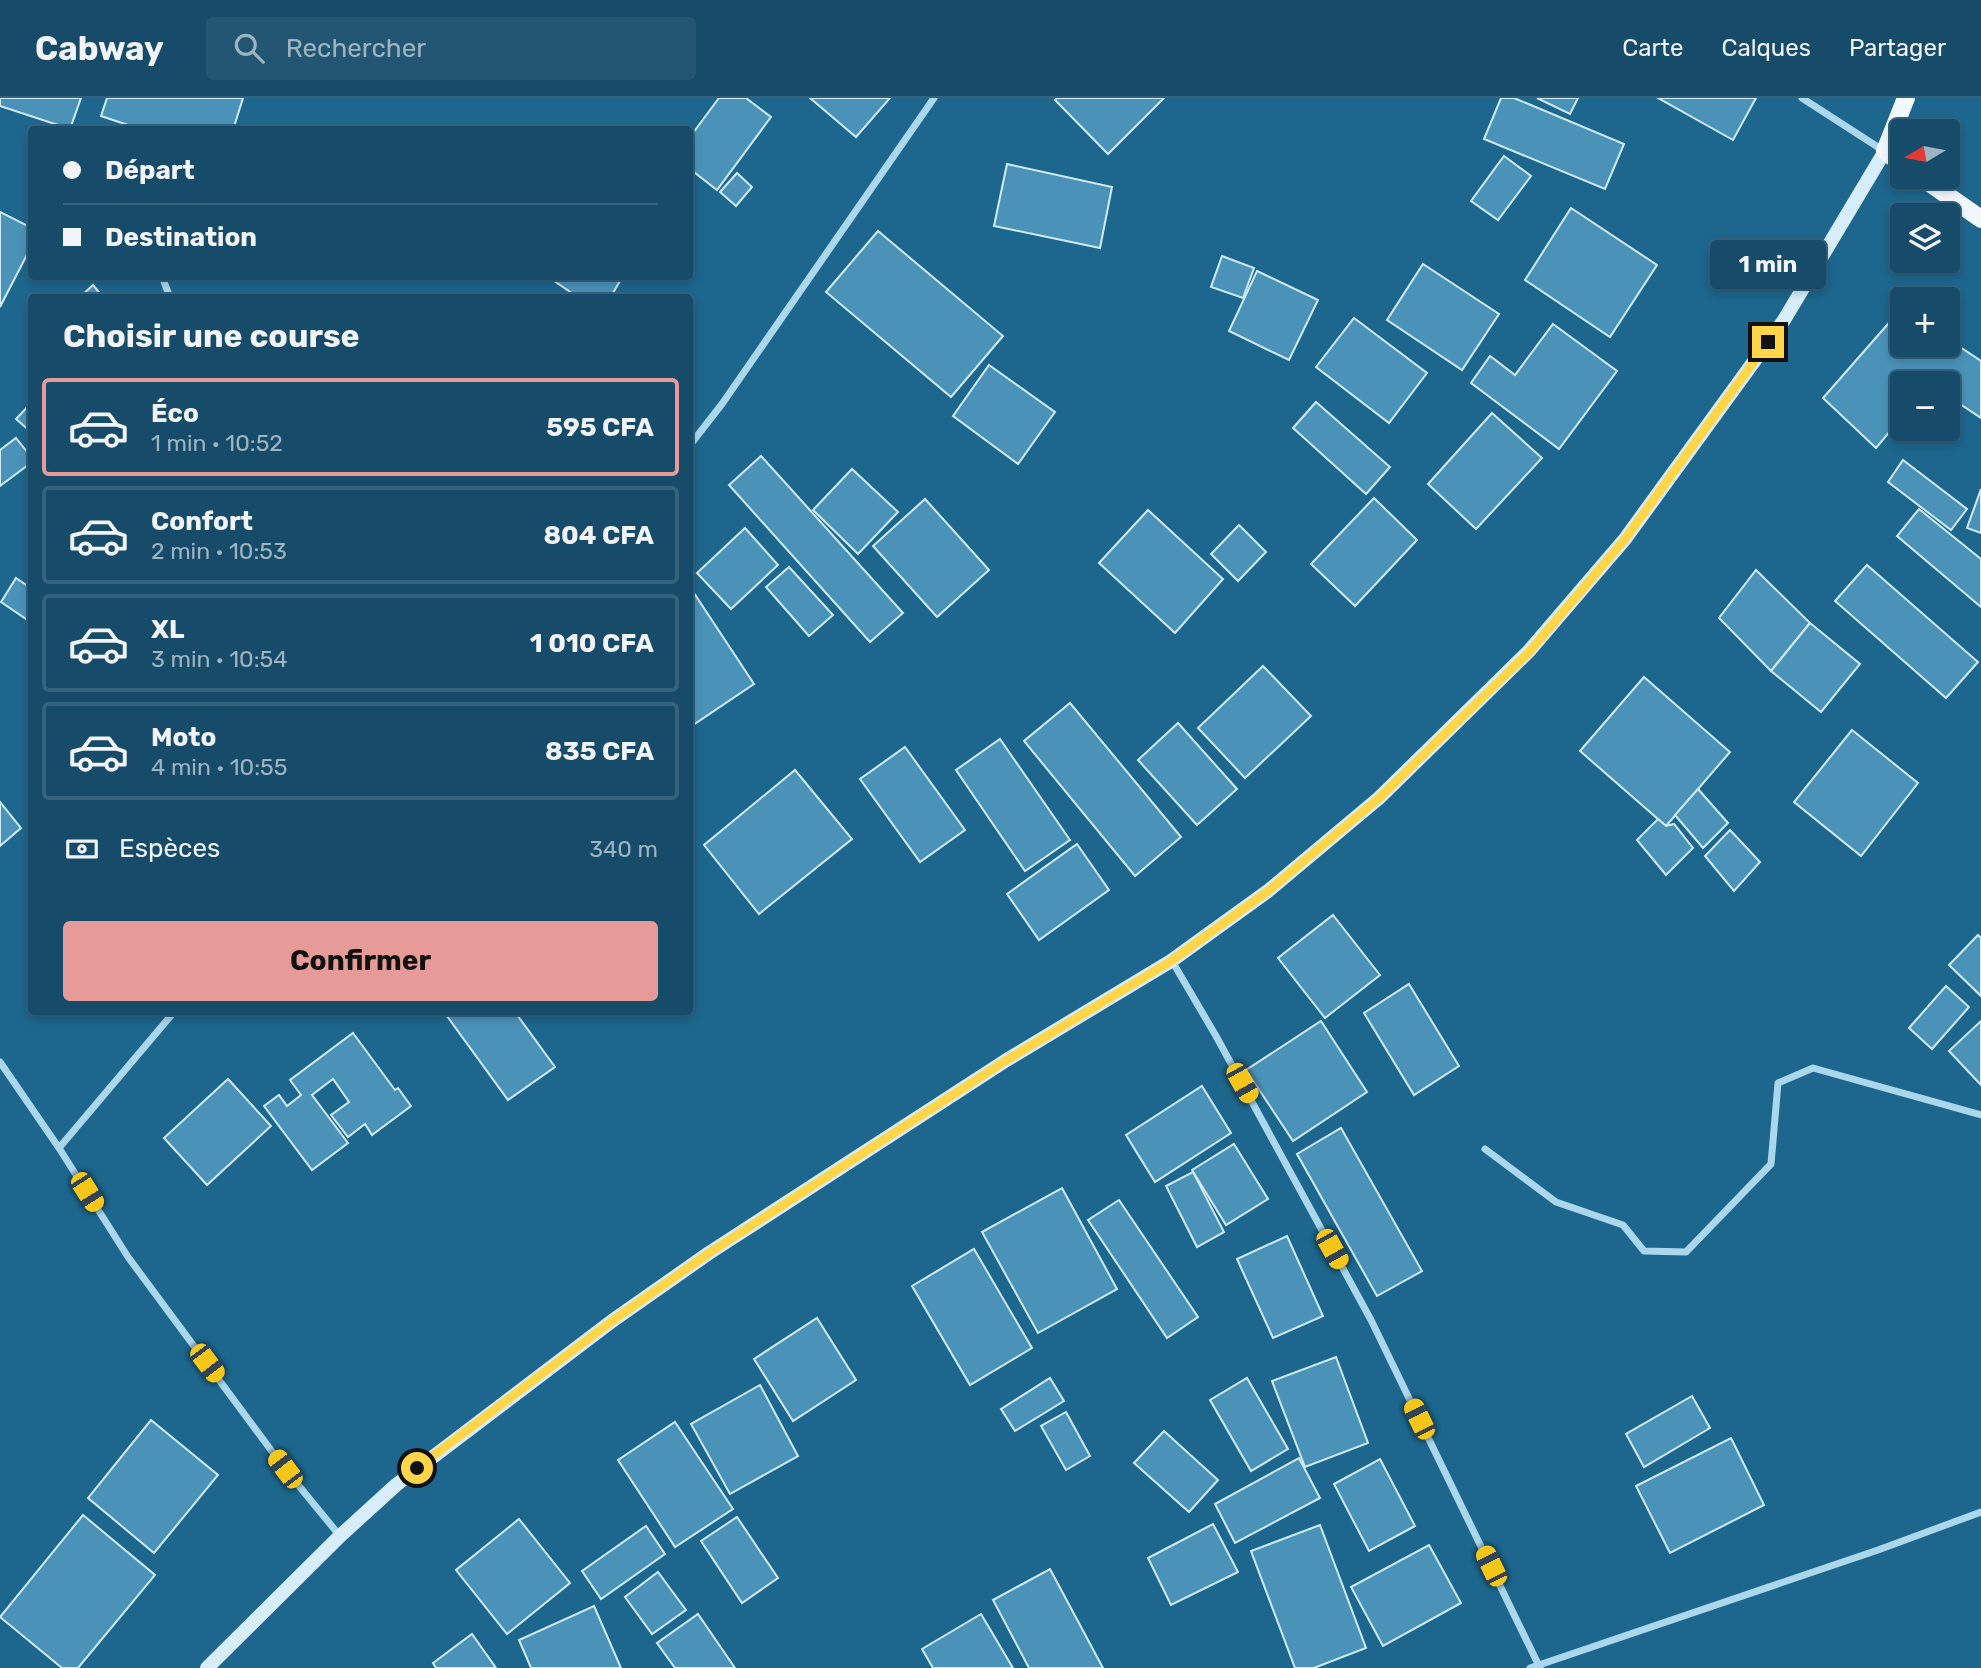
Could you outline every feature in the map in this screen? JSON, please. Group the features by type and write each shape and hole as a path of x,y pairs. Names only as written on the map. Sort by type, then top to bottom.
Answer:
{"main road":[{"path":"1890,155 1885,151 1906,98"},
{"path":"1938,189 1981,219"}],"street":[{"path":"693,441 722,404 934,98"},
{"path":"207,1668 340,1536 396,1485 612,1321 709,1253 1005,1061 1171,961 1268,891 1379,798 1529,652 1625,539 1784,320 1885,151 1802,98"},
{"path":"1171,961 1216,1036 1371,1321 1539,1666"},
{"path":"59,1148 171,1015"},
{"path":"0,1062 59,1148 128,1258 285,1469 340,1536"},
{"path":"1485,1149 1556,1202 1623,1225 1644,1251 1686,1252 1771,1164 1778,1083 1813,1068 1981,1115"},
{"path":"1530,1668 1981,1512"}],"building":[{"path":"0,98 81,98 71,126 61,126 0,106"},
{"path":"107,98 243,98 234,126 131,126 101,116"},
{"path":"719,98 746,98 771,117 717,190 693,171 693,133"},
{"path":"810,98 890,98 856,137"},
{"path":"1164,98 1108,154 1055,100"},
{"path":"1501,98 1514,98 1624,144 1605,189 1484,139"},
{"path":"1537,98 1578,98 1570,114"},
{"path":"1658,98 1756,98 1733,140"},
{"path":"1504,156 1531,176 1498,220 1471,201"},
{"path":"1007,164 1112,187 1100,248 994,226"},
{"path":"737,173 752,187 736,206 720,192"},
{"path":"1571,208 1657,265 1610,337 1525,280"},
{"path":"0,212 28,226 28,253 0,307"},
{"path":"878,231 1003,336 951,397 826,292"},
{"path":"1222,256 1254,268 1243,298 1211,287"},
{"path":"1423,264 1499,314 1462,370 1387,320"},
{"path":"1257,271 1318,300 1289,360 1229,331"},
{"path":"553,280 621,280 612,294 573,294"},
{"path":"93,285 101,294 83,294"},
{"path":"1354,318 1427,373 1389,423 1316,367"},
{"path":"1890,322 1890,357 1960,357 1960,347 1981,361 1981,418 1960,404 1960,371 1890,371 1890,431 1876,448 1823,398"},
{"path":"1553,324 1617,371 1559,449 1471,383 1490,356 1515,375"},
{"path":"989,365 1055,412 1018,464 953,416"},
{"path":"1316,402 1390,467 1366,494 1293,428"},
{"path":"28,406 28,430 16,419"},
{"path":"1492,413 1542,458 1476,529 1428,484"},
{"path":"16,438 28,453 28,465 0,486 0,450"},
{"path":"761,456 903,613 870,642 729,485"},
{"path":"1903,460 1967,509 1951,530 1888,482"},
{"path":"852,469 898,512 858,554 813,510"},
{"path":"1981,489 1981,533 1967,528"},
{"path":"1374,498 1417,540 1355,606 1311,564"},
{"path":"925,499 989,570 937,617 873,546"},
{"path":"1919,509 1981,559 1981,607 1897,536"},
{"path":"1148,510 1223,579 1175,633 1099,563"},
{"path":"1239,525 1266,552 1238,581 1211,554"},
{"path":"745,528 778,565 731,609 697,573"},
{"path":"1867,565 1978,662 1946,698 1835,601"},
{"path":"789,567 833,615 809,636 766,587"},
{"path":"1756,570 1810,623 1771,671 1719,618"},
{"path":"16,578 28,586 28,620 1,602"},
{"path":"693,592 754,684 693,725"},
{"path":"1810,623 1860,664 1821,712 1771,671"},
{"path":"1263,666 1311,716 1245,778 1198,728"},
{"path":"1644,677 1730,752 1666,826 1580,751"},
{"path":"1070,703 1181,837 1135,876 1024,741"},
{"path":"1178,723 1237,789 1197,825 1138,760"},
{"path":"1852,730 1918,783 1861,856 1794,802"},
{"path":"1000,739 1070,840 1025,871 956,770"},
{"path":"905,747 965,830 920,862 860,779"},
{"path":"795,770 852,839 759,914 704,845"},
{"path":"1698,789 1728,823 1703,848 1675,815"},
{"path":"0,802 21,828 0,846"},
{"path":"1658,819 1666,826 1674,824 1693,848 1666,875 1637,840"},
{"path":"1730,830 1760,862 1734,891 1705,856"},
{"path":"1077,844 1109,890 1039,940 1007,894"},
{"path":"1333,915 1380,975 1325,1018 1278,958"},
{"path":"1978,935 1981,938 1981,996 1949,965"},
{"path":"1409,984 1459,1066 1414,1095 1364,1013"},
{"path":"1946,986 1969,1007 1932,1049 1909,1028"},
{"path":"446,1015 517,1015 555,1067 508,1100"},
{"path":"1321,1021 1367,1092 1293,1141 1246,1070"},
{"path":"1981,1021 1981,1085 1949,1051"},
{"path":"353,1033 395,1090 398,1088 411,1106 372,1135 365,1124 348,1137 331,1115 349,1102 333,1079 312,1095 348,1143 312,1170 264,1106 279,1095 287,1106 301,1095 290,1080"},
{"path":"228,1079 271,1126 207,1185 164,1138"},
{"path":"1202,1086 1231,1133 1155,1182 1126,1135"},
{"path":"1341,1128 1422,1271 1377,1296 1297,1154"},
{"path":"1234,1144 1268,1199 1226,1225 1192,1170"},
{"path":"1193,1172 1224,1232 1197,1247 1166,1186"},
{"path":"1062,1188 1117,1289 1038,1333 982,1232"},
{"path":"1119,1200 1198,1317 1167,1338 1088,1220"},
{"path":"1287,1236 1323,1316 1273,1338 1237,1259"},
{"path":"974,1249 1032,1348 970,1385 912,1286"},
{"path":"817,1318 856,1380 793,1421 754,1359"},
{"path":"1336,1357 1368,1443 1305,1467 1272,1381"},
{"path":"1050,1378 1064,1401 1015,1431 1001,1409"},
{"path":"1247,1378 1288,1449 1251,1471 1210,1400"},
{"path":"760,1385 798,1456 730,1494 691,1424"},
{"path":"1692,1396 1710,1428 1644,1467 1626,1434"},
{"path":"1066,1412 1090,1456 1066,1470 1041,1426"},
{"path":"151,1420 218,1475 154,1553 88,1498"},
{"path":"675,1422 733,1509 675,1547 618,1460"},
{"path":"1164,1431 1218,1480 1189,1512 1134,1463"},
{"path":"1731,1438 1764,1505 1670,1553 1636,1486"},
{"path":"1299,1458 1320,1498 1235,1543 1215,1504"},
{"path":"1380,1459 1415,1526 1369,1551 1334,1484"},
{"path":"83,1515 155,1575 78,1668 62,1668 0,1617"},
{"path":"737,1517 778,1578 742,1603 701,1541"},
{"path":"519,1519 570,1583 507,1634 456,1570"},
{"path":"1213,1524 1238,1572 1171,1605 1148,1558"},
{"path":"1320,1525 1366,1648 1314,1668 1295,1668 1251,1551"},
{"path":"646,1526 665,1554 601,1599 582,1571"},
{"path":"1429,1545 1461,1603 1383,1646 1351,1587"},
{"path":"1050,1569 1103,1668 1029,1668 993,1600"},
{"path":"658,1572 686,1610 652,1634 625,1597"},
{"path":"594,1606 621,1668 531,1668 519,1640"},
{"path":"698,1614 735,1668 675,1668 657,1643"},
{"path":"981,1614 1013,1668 933,1668 922,1649"},
{"path":"472,1634 496,1668 436,1668 433,1663"}],"route":[{"path":"417,1468 612,1321 709,1253 1005,1061 1171,961 1268,891 1379,798 1529,652 1625,539 1768,342"}]}
